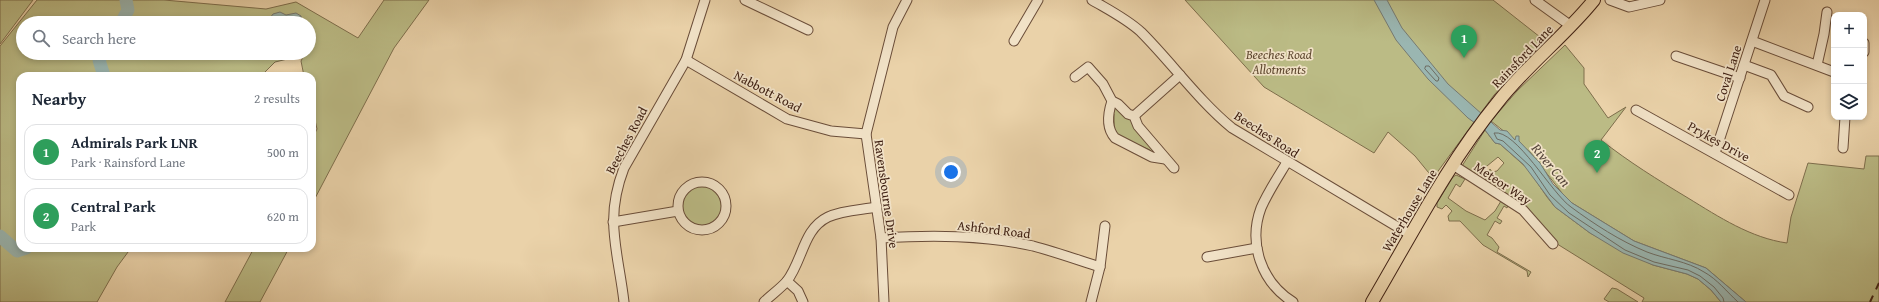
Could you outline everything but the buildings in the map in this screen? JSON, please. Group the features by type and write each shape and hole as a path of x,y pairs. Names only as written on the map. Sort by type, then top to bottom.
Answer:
{"main road":[{"name":"Rainsford Lane","path":"1473,135 1514,82 1571,26 1594,0"},
{"name":"Waterhouse Lane","path":"1372,302 1452,165 1473,135"}],"street":[{"name":"Beeches Road","path":"624,302 613,222 615,194 624,168 686,60 705,0"},
{"path":"745,0 808,30"},
{"name":"Ravensbourne Drive","path":"884,302 881,238 866,134 893,26 907,0"},
{"path":"1014,41 1038,0"},
{"name":"Beeches Road","path":"1092,0 1133,26 1216,114 1232,128 1411,235"},
{"path":"1534,0 1571,26"},
{"path":"1610,0 1629,7 1660,0"},
{"name":"Coval Lane","path":"1715,153 1765,0"},
{"path":"1817,65 1827,12"},
{"path":"1824,34 1831,35"},
{"path":"1752,41 1831,71"},
{"path":"1676,56 1740,78"},
{"name":"Nabbott Road","path":"686,60 787,119 832,131 866,134"},
{"path":"1744,65 1771,75 1784,96 1808,107"},
{"path":"1075,77 1088,67 1103,84 1112,101 1118,104 1128,114 1134,116 1138,126 1174,168"},
{"path":"1134,116 1180,75"},
{"path":"1112,101 1109,109 1109,127 1111,134 1115,138 1152,157 1165,159"},
{"name":"Prykes Drive","path":"1636,110 1789,195"},
{"path":"1843,148 1845,120"},
{"path":"1287,162 1261,208 1256,226 1257,248 1264,270 1279,292 1293,302"},
{"name":"Meteor Way","path":"1452,165 1523,210 1553,244"},
{"path":"701,182 716,186 726,199 725,215 715,227 708,230 700,230 686,224 678,211 678,202 686,188 701,182"},
{"path":"764,302 787,280 810,233 818,224 835,214 877,207"},
{"path":"613,222 678,211"},
{"path":"1091,302 1100,267 1105,226"},
{"name":"Ashford Road","path":"881,238 924,236 992,240 1047,250 1100,267"},
{"path":"1207,257 1257,248"},
{"path":"787,280 798,291 803,302"}],"green space":[{"path":"0,0 33,0 21,16 16,16 16,23 0,44"},
{"path":"37,0 164,0 266,9 296,2 358,38 384,0 429,0 394,48 316,196 316,72 303,72 301,61 316,60 316,16 24,16"},
{"name":"Beeches Road Allotments","path":"1185,0 1493,0 1540,37 1537,40 1541,44 1494,95 1433,178 1415,156 1388,132 1374,153 1264,87"},
{"path":"16,26 16,60 283,60 275,62 265,72 16,72 16,252 128,252 117,267 97,302 0,302 0,46"},
{"path":"1565,45 1584,68 1584,84 1608,118 1626,107 1601,140 1622,156 1711,212 1748,232 1761,237 1787,243 1791,217 1808,163 1864,169 1866,156 1879,156 1879,302 1746,302 1706,268 1634,241 1572,203 1562,193 1530,152 1491,121 1517,91"},
{"path":"1115,107 1128,116 1156,152 1153,154 1150,150 1127,140 1124,141 1112,129 1114,127 1114,114 1112,112"},
{"path":"1485,130 1495,143 1500,144 1528,169 1555,207 1590,233 1653,265 1687,274 1698,279 1711,290 1721,302 1642,302 1644,298 1554,242 1487,183 1485,178 1490,169 1492,172 1497,171 1504,163 1498,157 1476,175 1462,166"},
{"path":"1456,175 1465,179 1460,187 1456,184 1448,198 1466,211 1485,220 1495,211 1501,201 1508,205 1507,208 1504,206 1497,218 1502,221 1500,224 1495,221 1487,235 1492,238 1499,247 1497,252 1531,272 1528,277 1527,271 1483,245 1460,221 1449,221 1448,216 1452,211 1446,205 1442,209 1437,207 1437,203 1453,177"},
{"path":"698,185 706,185 717,191 723,202 723,210 717,221 706,227 698,227 687,221 681,210 681,202 687,191"},
{"path":"252,252 287,252 260,302 225,302"},
{"path":"1612,288 1617,289 1638,302 1609,302 1604,299"}],"water":[{"path":"1374,0 1387,0 1402,28 1448,84 1500,130 1507,131 1515,140 1516,136 1519,136 1519,141 1540,163 1553,184 1572,203 1634,241 1706,268 1746,302 1721,302 1711,290 1698,279 1687,274 1653,265 1623,253 1590,233 1555,207 1523,164 1500,144 1495,143 1485,130 1468,118 1428,79 1396,40"},
{"path":"280,12 286,15 296,13 301,16 272,16"}],"waterway":[{"path":"125,16 128,10 126,0"},
{"path":"99,60 103,72"},
{"path":"0,236 16,250"}],"railway":[{"path":"1870,302 1879,283"}],"place":[{"name":"Admirals Park LNR","path":"1464,58"},
{"name":"Central Park","path":"1597,173"}],"water label":[{"name":"River Can","path":"1551,165"}]}
